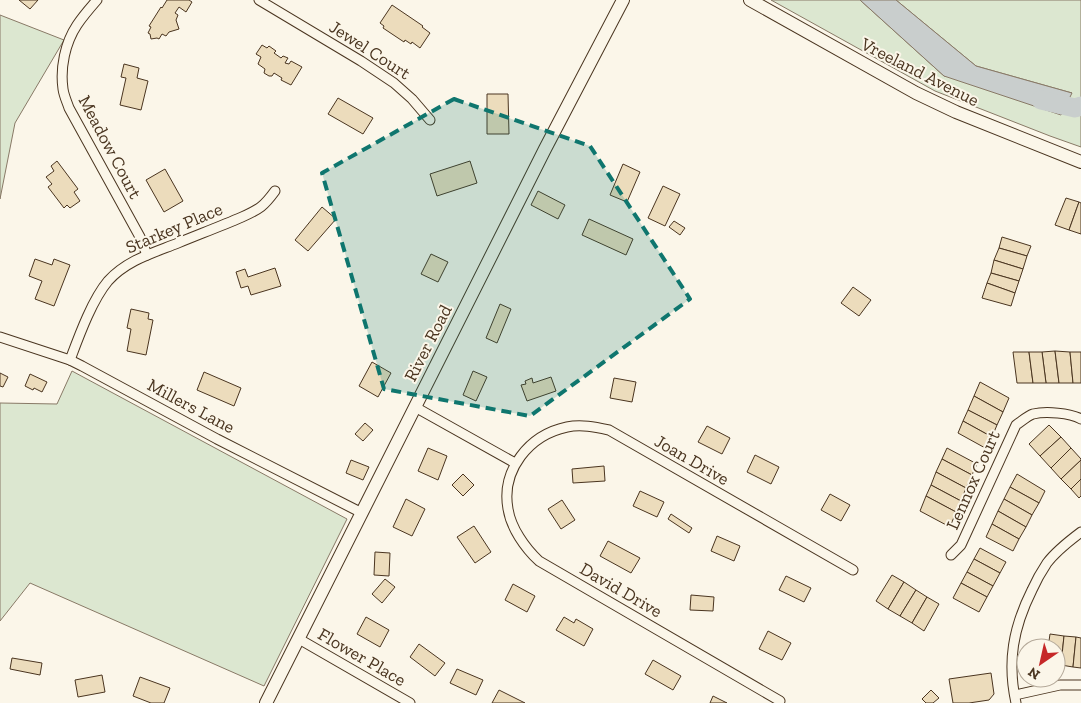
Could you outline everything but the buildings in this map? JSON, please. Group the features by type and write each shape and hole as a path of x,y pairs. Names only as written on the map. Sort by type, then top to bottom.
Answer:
{"street":[{"name":"Meadow Court","path":"97,0 79,22 69,40 62,74 63,88 69,108 140,237 147,255"},
{"name":"Jewel Court","path":"259,0 394,83 412,99 430,120"},
{"name":"River Road","path":"266,703 545,149 623,0"},
{"name":"Vreeland Avenue","path":"750,0 956,112 1081,162"},
{"name":"Starkey Place","path":"70,360 80,333 100,293 118,272 137,259 256,211 276,191"},
{"name":"Millers Lane","path":"0,337 70,360 362,513"},
{"path":"415,407 515,463"},
{"name":"Lennox Court","path":"951,555 961,545 966,535 1016,425 1033,414 1054,413 1081,419"},
{"name":"Joan Drive","path":"515,463 525,450 554,431 567,427 581,426 609,430 853,570"},
{"name":"David Drive","path":"515,463 510,474 506,494 509,515 518,534 539,561 780,701"},
{"path":"1081,532 1056,553 1039,575 1017,626 1012,647 1011,668 1015,699 1060,685 1081,685"},
{"name":"Flower Place","path":"298,638 410,703"}],"highlighted area":[{"path":"454,99 590,146 690,299 530,416 384,389 322,173"}],"green space":[{"path":"771,0 860,0 944,76 1072,93 976,66 896,0 1081,0 1081,147 935,91"},
{"path":"0,15 64,40 15,123 0,199"},
{"path":"72,371 347,519 264,686 30,583 0,621 0,403 57,404"}],"shaded area":[{"path":"860,0 896,0 976,66 1072,93 1061,115 944,76"}],"waterway":[{"path":"1041,100 1075,108 1081,106"}]}
